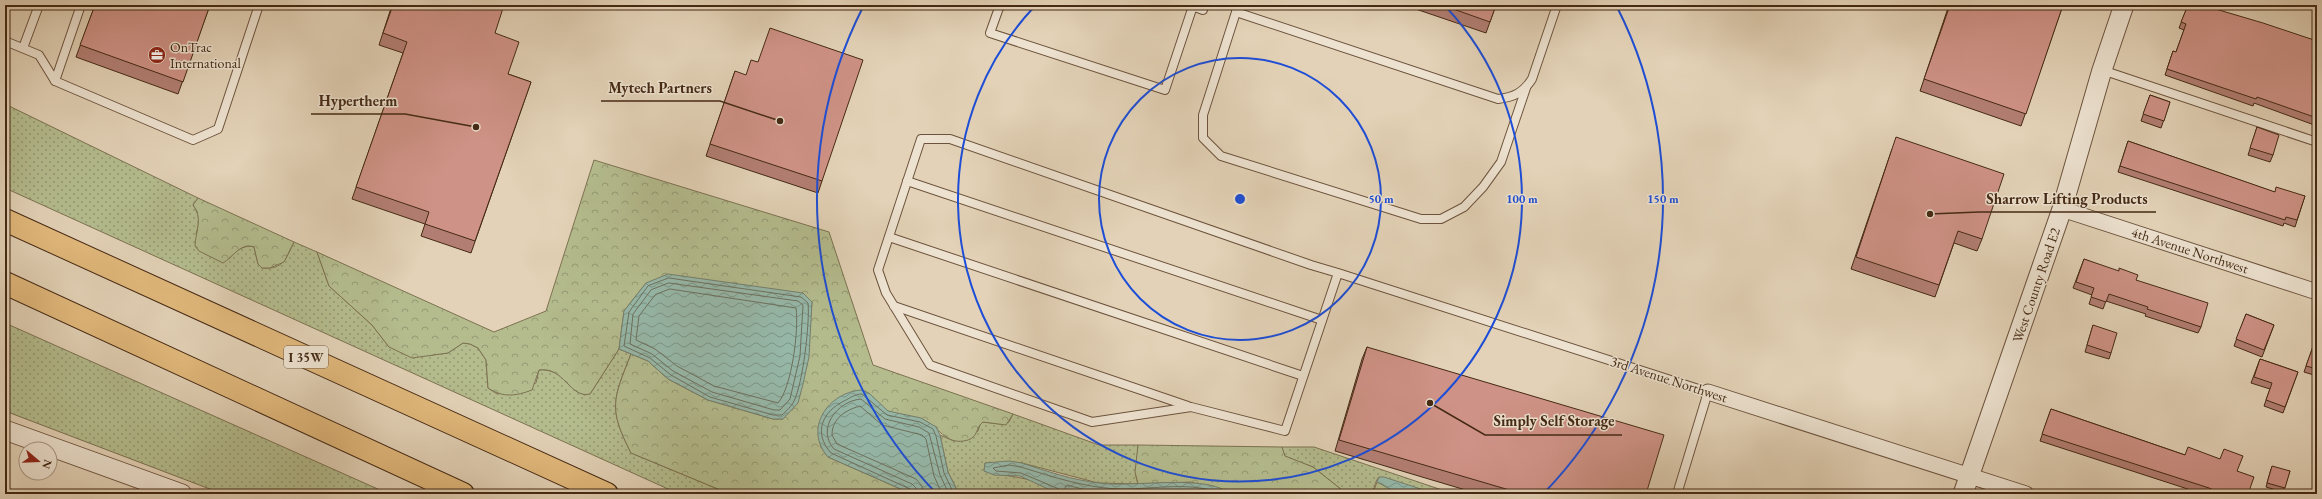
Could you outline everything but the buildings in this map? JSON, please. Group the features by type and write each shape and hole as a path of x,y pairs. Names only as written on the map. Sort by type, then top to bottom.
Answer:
{"highway":[{"name":"I 35W","path":"5,220 607,494"},
{"path":"5,283 463,494"}],"street":[{"name":"West County Road E2","path":"1963,494 2062,208 2102,70 2124,5"},
{"name":"4th Avenue Northwest","path":"2062,208 2317,292"},
{"name":"3rd Avenue Northwest","path":"1708,392 2026,494"},
{"path":"5,430 182,494"}],"lane":[{"path":"24,48 39,5"},
{"path":"55,80 81,5"},
{"path":"5,41 40,55 55,80 193,140 218,129 259,5"},
{"path":"1000,5 990,33 1165,90 1191,6 1203,10 1204,5"},
{"path":"1526,88 1517,95 1498,99 1237,8 1203,115 1203,138 1221,156 1421,219 1441,219 1464,207 1483,187 1501,162 1526,88 1532,79 1557,5"},
{"path":"2102,70 2317,142"},
{"name":"3rd Avenue Northwest","path":"907,181 921,139 950,138 1311,265 1708,392"},
{"path":"1191,407 1092,422 930,365 886,293 878,270 907,181 1322,320"},
{"path":"889,238 1303,376"},
{"path":"894,306 1191,407 1285,431 1338,273"},
{"path":"1677,494 1708,392"}],"green space":[{"path":"5,104 198,198 193,205 199,219 196,234 229,259 234,253 243,247 251,246 254,247 258,264 262,268 269,268 280,265 283,262 294,242 317,252 329,286 372,325 389,347 431,355 448,353 463,343 470,344 478,348 486,360 488,388 497,394 536,383 539,370 546,370 558,374 584,395 590,394 619,349 631,354 617,393 616,414 631,453 730,494 679,494 5,188"},
{"path":"594,160 829,232 873,365 1013,414 1006,425 983,422 979,426 974,437 971,439 953,441 921,419 888,411 872,396 862,390 820,446 828,457 912,494 730,494 631,453 619,425 616,414 616,404 620,383 631,354 648,361 668,379 708,400 773,419 783,419 810,326 812,302 646,283 624,311 619,349 590,394 577,392 555,373 548,370 539,370 532,390 515,395 504,395 488,388 486,360 478,348 470,344 463,343 448,353 412,358 389,347 372,325 329,286 317,252 494,332 546,311"},
{"path":"198,198 294,242 284,262 270,268 262,268 258,264 254,247 249,246 241,248 223,263 199,251 195,246 198,215 193,205"},
{"path":"5,323 389,494 223,494 5,411"},
{"path":"1013,414 1099,445 1138,445 1136,476 1138,484 1098,483 1022,463 985,463 984,471 1033,481 1051,488 1059,494 959,494 948,472 940,435 954,441 978,431 983,422 1000,424 1009,422"},
{"path":"1138,445 1282,447 1285,456 1313,467 1347,494 1231,494 1191,482 1138,484 1135,472"},
{"path":"1282,447 1314,447 1454,494 1436,494 1379,477 1370,494 1347,494 1313,467 1284,456"},
{"path":"1377,482 1404,494 1370,494 1374,490"}],"water":[{"path":"668,274 803,293 812,302 809,357 803,384 798,403 783,419 773,419 708,400 668,379 648,361 619,349 624,311 646,283"},
{"path":"862,390 870,394 888,411 921,418 936,427 940,435 948,472 959,494 912,494 828,457 821,446 818,435 819,424 823,414 839,397 850,392"},
{"path":"1009,461 1022,463 1089,482 1113,484 1168,482 1204,484 1219,488 1231,494 1059,494 1020,476 994,475 984,471 985,463"},
{"path":"1379,477 1384,477 1436,494 1397,493 1377,482"}],"place":[{"name":"OnTrac International","path":"157,55"},
{"name":"Mytech Partners","path":"780,121"},
{"name":"Hypertherm","path":"476,127"},
{"name":"Sharrow Lifting Products","path":"1930,214"},
{"name":"Simply Self Storage","path":"1430,403"}]}
